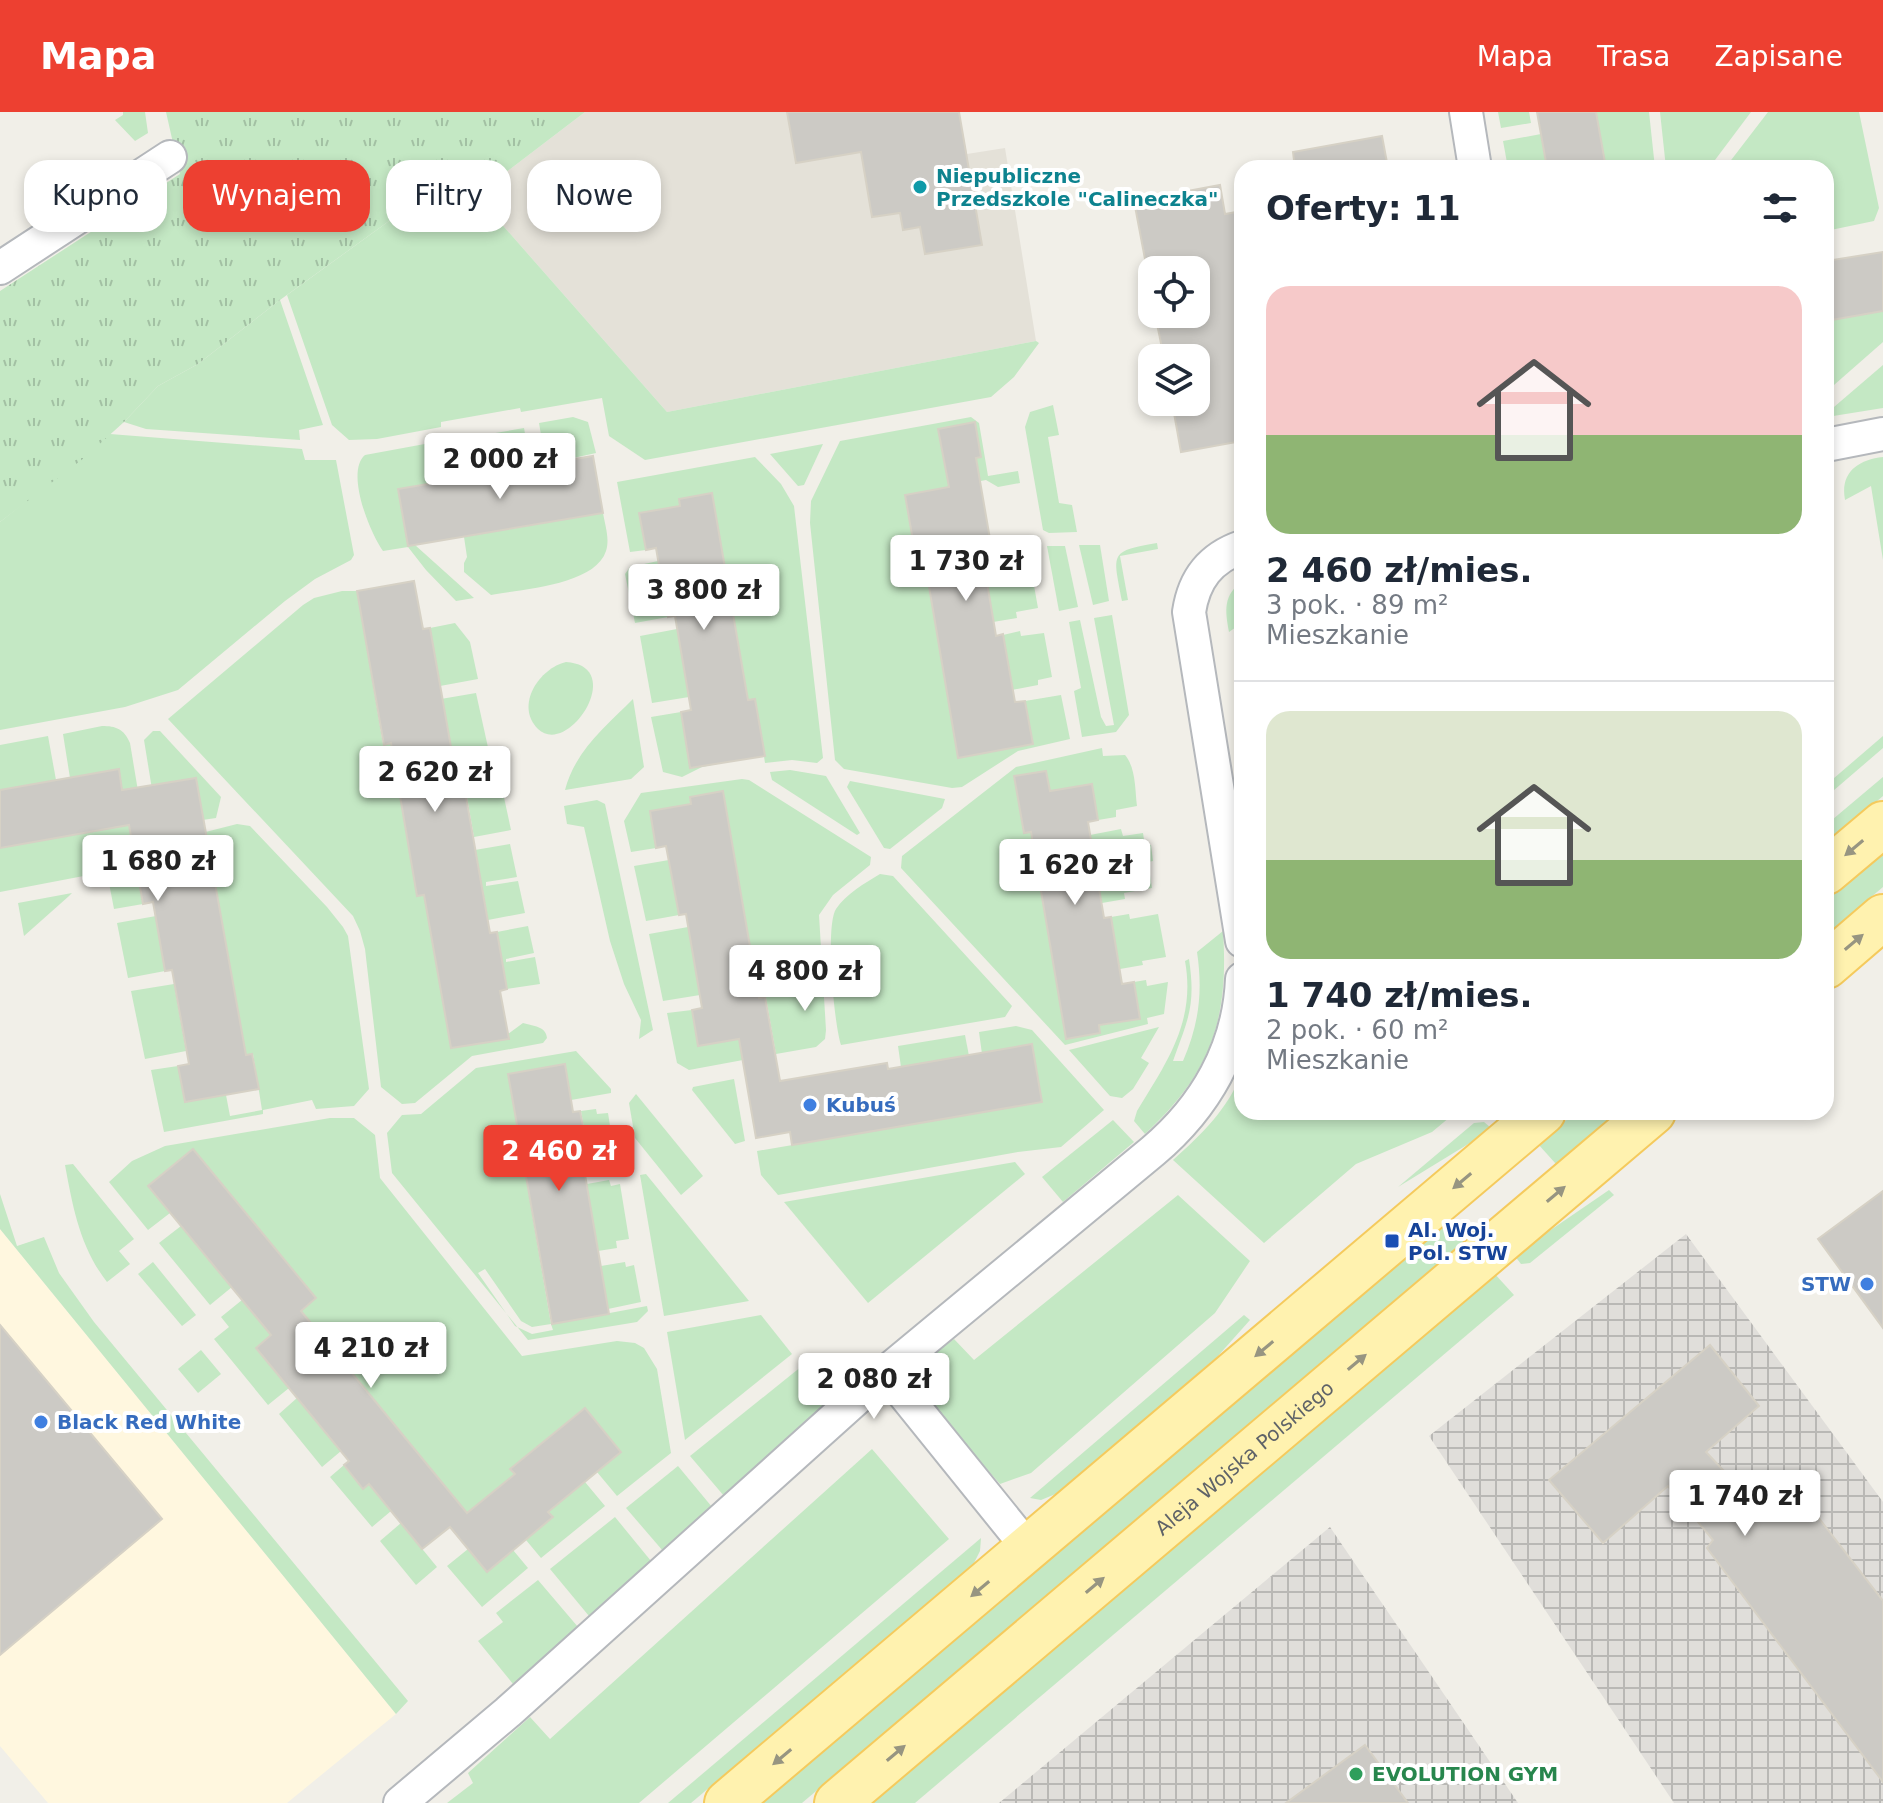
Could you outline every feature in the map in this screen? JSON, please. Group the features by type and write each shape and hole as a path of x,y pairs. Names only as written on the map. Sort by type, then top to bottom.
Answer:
{"main road":[{"path":"1834,865 1883,824"},
{"path":"1834,959 1883,917"},
{"path":"727,1803 1534,1120"},
{"name":"Aleja Wojska Polskiego","path":"837,1803 1644,1120"}],"street":[{"path":"1466,112 1474,160"},
{"path":"0,268 170,157"},
{"path":"1834,443 1883,434"},
{"path":"1234,551 1213,561 1199,577 1189,612 1234,891"},
{"path":"400,1803 508,1712 886,1372 1153,1151 1202,1100 1228,1050 1234,1029"},
{"path":"886,1372 1028,1548"}],"shaded area":[{"path":"585,112 959,112 967,154 1005,148 1036,341 667,412 509,232 511,232 511,168"},
{"path":"0,1229 396,1714 287,1803 48,1803 0,1746"},
{"path":"1686,1234 1883,1502 1883,1803 1674,1803 1429,1436"},
{"path":"1330,1527 1518,1803 999,1803"}],"green space":[{"path":"123,112 145,112 148,133 135,141 115,120"},
{"path":"166,112 585,112 511,168 511,160 386,160 386,223 198,364 158,386 84,458 0,522 0,291 91,232 167,232 167,182 180,174"},
{"path":"1498,112 1529,112 1531,123 1501,128"},
{"path":"1596,112 1649,112 1654,160 1605,160"},
{"path":"1660,112 1751,112 1715,160 1665,160"},
{"path":"1768,112 1859,112 1879,208 1874,221 1834,229 1834,160 1731,160"},
{"path":"1541,134 1546,160 1507,160 1503,141"},
{"path":"386,223 386,232 509,232 667,412 1036,341 1039,343 1014,377 991,397 645,460 609,436 602,398 441,422 441,427 377,439 349,440 332,425 287,295"},
{"path":"280,300 323,425 299,430 300,440 146,429 124,422 158,386 198,364"},
{"path":"1883,311 1883,342 1834,385 1834,320"},
{"path":"1883,365 1883,408 1834,416 1834,407"},
{"path":"1053,405 1059,435 1048,437 1059,503 1072,505 1077,532 1049,533 1043,530 1025,427 1030,412"},
{"path":"573,417 588,422 596,453 546,464 539,423"},
{"path":"971,417 979,423 988,476 1018,471 1020,483 998,487 986,480 905,495 915,552 923,551 958,757 1031,737 1025,701 1061,695 1070,739 1018,751 962,787 952,788 844,769 835,760 810,523 811,501 840,441"},
{"path":"524,428 531,467 463,478 455,440"},
{"path":"110,434 302,449 305,460 336,460 354,555 351,560 315,579 285,601 178,690 125,707 0,730 0,522"},
{"path":"441,441 448,481 408,546 415,545 474,598 456,601 408,547 383,551 366,517 358,488 359,463 365,455"},
{"path":"823,444 804,485 798,486 770,454"},
{"path":"755,457 781,484 794,506 823,758 817,763 792,760 765,763 755,699 748,700 680,506 640,513 646,550 630,552 617,482"},
{"path":"1883,457 1883,560 1871,486 1845,500 1844,491 1852,470 1865,461"},
{"path":"603,513 606,551 588,571 573,578 556,584 491,595 464,572 467,557 464,537"},
{"path":"1157,543 1158,549 1120,556 1128,600 1122,601 1116,565 1118,558 1122,553 1129,549"},
{"path":"1079,545 1100,545 1109,601 1093,605"},
{"path":"1047,546 1065,546 1078,607 1059,611"},
{"path":"1006,550 1008,555 1028,552 1038,608 1016,612 1017,618 993,622 982,554"},
{"path":"658,561 668,617 635,623 625,574 630,567"},
{"path":"1234,589 1234,628 1229,632 1226,610"},
{"path":"342,591 357,591 383,744 391,743 417,896 425,895 451,1048 508,1039 508,1034 523,1023 542,1029 547,1038 543,1043 472,1056 415,1103 402,1104 381,1087 365,949 353,916 168,719 303,605 314,598"},
{"path":"1112,615 1129,715 1116,732 1082,737 1074,691 1081,688 1069,622 1080,620 1101,717 1106,726 1114,725 1094,618"},
{"path":"455,623 470,642 478,679 440,686 430,628"},
{"path":"677,629 689,697 652,703 640,636"},
{"path":"1020,631 1021,636 1044,633 1052,677 1038,680 1038,685 1012,690 1003,635"},
{"path":"566,662 584,667 592,678 592,693 576,722 564,731 550,735 538,729 531,719 529,699 547,672"},
{"path":"476,693 491,761 454,767 435,700"},
{"path":"633,699 644,767 631,779 565,790 584,751"},
{"path":"681,712 687,748 728,741 732,761 702,767 682,777 663,772 651,717"},
{"path":"102,726 119,729 130,743 143,821 138,837 94,874 0,892 0,848 128,825 119,770 70,778 63,734"},
{"path":"153,731 160,731 221,797 216,818 162,826 157,820 144,740"},
{"path":"48,736 56,780 0,790 0,745"},
{"path":"1883,736 1883,748 1834,790 1834,778"},
{"path":"1102,748 1103,756 1125,755 1133,773 1137,806 1116,810 1116,817 1098,820 1092,784 1050,791 1046,771 1014,777 1024,833 1031,832 1066,1038 1099,1025 1139,1019 1134,982 1146,980 1147,986 1168,982 1164,1014 1147,1018 1148,1024 1065,1045 901,868 902,856 1016,767"},
{"path":"790,770 826,776 860,833 857,835 772,780 770,772"},
{"path":"499,774 511,830 474,837 464,780"},
{"path":"1883,777 1883,796 1834,837 1834,818"},
{"path":"749,780 871,857 870,865 833,895 819,915 826,1030 825,1039 816,1047 776,1054 766,998 759,998 690,797 691,804 656,848 631,852 624,821 641,793"},
{"path":"850,781 945,799 942,808 890,849 884,848 847,787"},
{"path":"597,800 605,804 653,1030 639,1039 641,1020 624,984 610,941 584,827 567,824 564,806"},
{"path":"237,824 250,826 327,907 348,936 369,1089 354,1106 316,1109 312,1100 263,1110 263,1114 164,1132 151,1070 178,1066 185,1102 226,1095 230,1116 262,1110 253,1054 246,1055 209,848 177,853 143,904 114,909 109,883 146,853 174,840"},
{"path":"1121,829 1123,836 1143,833 1145,846 1151,845 1153,861 1148,862 1152,888 1124,893 1125,899 1102,903 1090,835"},
{"path":"510,844 517,877 486,882 486,886 518,881 525,913 488,920 482,885 469,851"},
{"path":"1883,851 1883,887 1834,928 1834,893"},
{"path":"669,860 679,915 646,921 634,866"},
{"path":"880,874 893,876 1012,1006 1005,1017 841,1045 832,976 833,919 845,898"},
{"path":"72,893 69,896 24,936 18,903"},
{"path":"1129,914 1130,919 1158,914 1166,957 1120,969 1111,917"},
{"path":"156,916 165,971 128,978 117,923"},
{"path":"528,926 534,953 506,959 506,962 535,957 540,984 507,989 497,932"},
{"path":"688,927 700,995 663,1001 649,934"},
{"path":"1223,931 1223,992 1211,1043 1186,1089 1145,1134 1134,1121 1168,1058 1183,1022 1187,983 1185,961 1189,959 1191,1001 1173,1061 1183,1061 1196,1021 1200,981 1197,952"},
{"path":"174,984 186,1051 145,1059 131,991"},
{"path":"692,1010 698,1046 739,1039 743,1060 689,1070 677,1063 667,1013"},
{"path":"1016,1026 1032,1030 1104,1110 1061,1147 778,1195 761,1175 757,1151 1042,1102 1032,1045 982,1054 979,1032"},
{"path":"1159,1027 1141,1058 1149,1063 1133,1089 1122,1098 1110,1096 1069,1050"},
{"path":"965,1035 969,1056 901,1067 898,1046"},
{"path":"576,1051 611,1089 611,1093 571,1100 565,1064 508,1074 551,1324 532,1327 521,1321 485,1269 478,1273 505,1312 392,1173 387,1133 402,1115 421,1114 476,1068"},
{"path":"734,1079 745,1141 735,1144 692,1090 693,1087"},
{"path":"1234,1089 1234,1120 1446,1120 1432,1132 1356,1164 1264,1243 1173,1160 1204,1131"},
{"path":"636,1094 703,1176 681,1195 635,1138 629,1103"},
{"path":"596,1109 597,1114 608,1113 616,1164 591,1168 581,1111"},
{"path":"330,1118 354,1118 375,1135 380,1178 522,1356 617,1341 635,1343 644,1348 657,1369 671,1453 617,1496 597,1472 621,1452 584,1408 511,1468 515,1474 467,1513 301,1311 316,1298 193,1150 149,1186 170,1213 148,1230 109,1182 132,1161 165,1146"},
{"path":"1113,1120 1134,1142 1063,1202 1042,1177"},
{"path":"1566,1120 1608,1120 1556,1164 1538,1144"},
{"path":"1484,1122 1490,1127 1478,1138 1398,1187 1474,1123"},
{"path":"1015,1162 1025,1174 868,1303 784,1202"},
{"path":"73,1164 134,1239 119,1251 130,1264 107,1282 90,1255 79,1226 65,1165"},
{"path":"646,1174 749,1301 664,1316 640,1175"},
{"path":"609,1180 611,1186 620,1184 629,1239 616,1241 617,1248 598,1251 587,1184"},
{"path":"1609,1190 1614,1195 1530,1263 1521,1264 1514,1255"},
{"path":"0,1194 17,1246 44,1237 59,1273 94,1322 408,1701 396,1714 0,1229"},
{"path":"1178,1195 1250,1261 1215,1313 1031,1473 1000,1484 904,1375 954,1339 974,1360"},
{"path":"1450,1219 1467,1239 802,1803 762,1803"},
{"path":"181,1226 232,1287 210,1305 159,1243"},
{"path":"153,1262 196,1315 182,1326 138,1274"},
{"path":"625,1262 626,1267 634,1265 641,1302 608,1309 601,1266"},
{"path":"1494,1273 1514,1295 915,1803 869,1803"},
{"path":"242,1300 271,1335 256,1349 289,1388 268,1405 214,1339 229,1327 221,1317"},
{"path":"647,1306 648,1311 637,1322 528,1340 518,1327 532,1334 553,1330 551,1324"},
{"path":"761,1315 792,1354 685,1440 667,1332"},
{"path":"1244,1315 1250,1320 1217,1357 1058,1493 1041,1500 1030,1498"},
{"path":"201,1350 221,1374 198,1393 178,1369"},
{"path":"802,1366 830,1400 724,1496 690,1456"},
{"path":"297,1398 341,1451 322,1467 279,1414"},
{"path":"872,1449 949,1539 639,1803 447,1803 473,1783 468,1773 530,1717 550,1739"},
{"path":"344,1465 363,1488 369,1484 391,1511 372,1527 330,1477"},
{"path":"678,1466 712,1507 663,1551 626,1508"},
{"path":"585,1482 605,1506 541,1558 526,1540 552,1518 548,1512"},
{"path":"615,1517 651,1561 589,1616 550,1569"},
{"path":"401,1523 437,1567 416,1585 380,1541"},
{"path":"981,1538 980,1551 973,1565 691,1803 668,1803"},
{"path":"468,1549 487,1571 513,1550 528,1568 482,1607 447,1566"},
{"path":"538,1580 578,1627 513,1684 478,1641 503,1622 496,1613"}],"building":[{"name":"Niepubliczne Przedszkole \"Calineczka\"","path":"787,112 959,112 982,245 925,254 920,227 903,230 900,213 872,217 861,152 796,163"},
{"path":"1537,112 1596,112 1605,160 1546,160"},
{"path":"1382,136 1386,160 1294,160 1293,152"},
{"path":"1220,185 1225,214 1234,212 1234,442 1181,452 1175,416 1210,416 1210,344 1161,344 1158,328 1210,328 1210,256 1144,256 1134,201"},
{"path":"1883,252 1883,311 1834,320 1834,260"},
{"path":"975,422 981,457 976,458 990,539 980,541 996,636 1003,634 1015,702 1025,701 1033,744 958,758 923,551 915,552 905,495 949,487 938,429"},
{"path":"593,456 603,513 408,546 398,489"},
{"path":"712,493 748,700 755,699 765,756 690,768 681,712 691,710 675,616 668,617 656,548 646,550 639,513 680,506 679,499"},
{"path":"414,581 423,629 430,628 457,781 463,780 490,933 497,932 507,989 500,991 509,1039 451,1048 424,895 417,896 391,743 384,745 357,591"},
{"path":"119,769 122,790 196,778 246,1055 252,1054 259,1089 185,1102 178,1066 189,1064 172,970 165,971 153,902 143,904 129,825 0,848 0,790"},
{"path":"1046,771 1050,791 1092,784 1098,820 1088,822 1104,918 1111,917 1122,984 1134,982 1140,1019 1099,1025 1100,1033 1066,1039 1031,832 1024,833 1014,776"},
{"path":"723,791 759,998 765,997 780,1081 887,1063 888,1069 1032,1044 1042,1102 792,1145 790,1132 756,1138 739,1039 698,1046 692,1010 702,1008 686,914 679,915 666,846 656,848 650,811 691,804 690,797"},
{"path":"565,1064 573,1112 580,1111 591,1168 584,1169 609,1314 552,1324 508,1074"},
{"path":"193,1149 316,1298 301,1311 467,1513 515,1474 510,1469 585,1408 621,1452 548,1512 553,1517 487,1572 450,1527 422,1549 369,1484 363,1489 344,1465 349,1461 256,1348 271,1335 148,1186"},
{"name":"STW","path":"1883,1191 1883,1328 1818,1239"},
{"name":"Black Red White","path":"0,1325 162,1519 0,1655"},
{"path":"1710,1345 1759,1406 1706,1452 1757,1506 1794,1486 1883,1601 1883,1782 1707,1548 1713,1540 1668,1486 1603,1543 1549,1480"},
{"name":"EVOLUTION GYM","path":"1365,1745 1408,1803 1286,1803"}],"place":[{"name":"Niepubliczne Przedszkole \"Calineczka\"","path":"920,187"},
{"name":"Kubuś","path":"810,1105"},
{"name":"Al. Woj. Pol. STW","path":"1392,1241"},
{"name":"STW","path":"1867,1284"},
{"name":"Black Red White","path":"41,1422"},
{"name":"EVOLUTION GYM","path":"1356,1774"}]}
